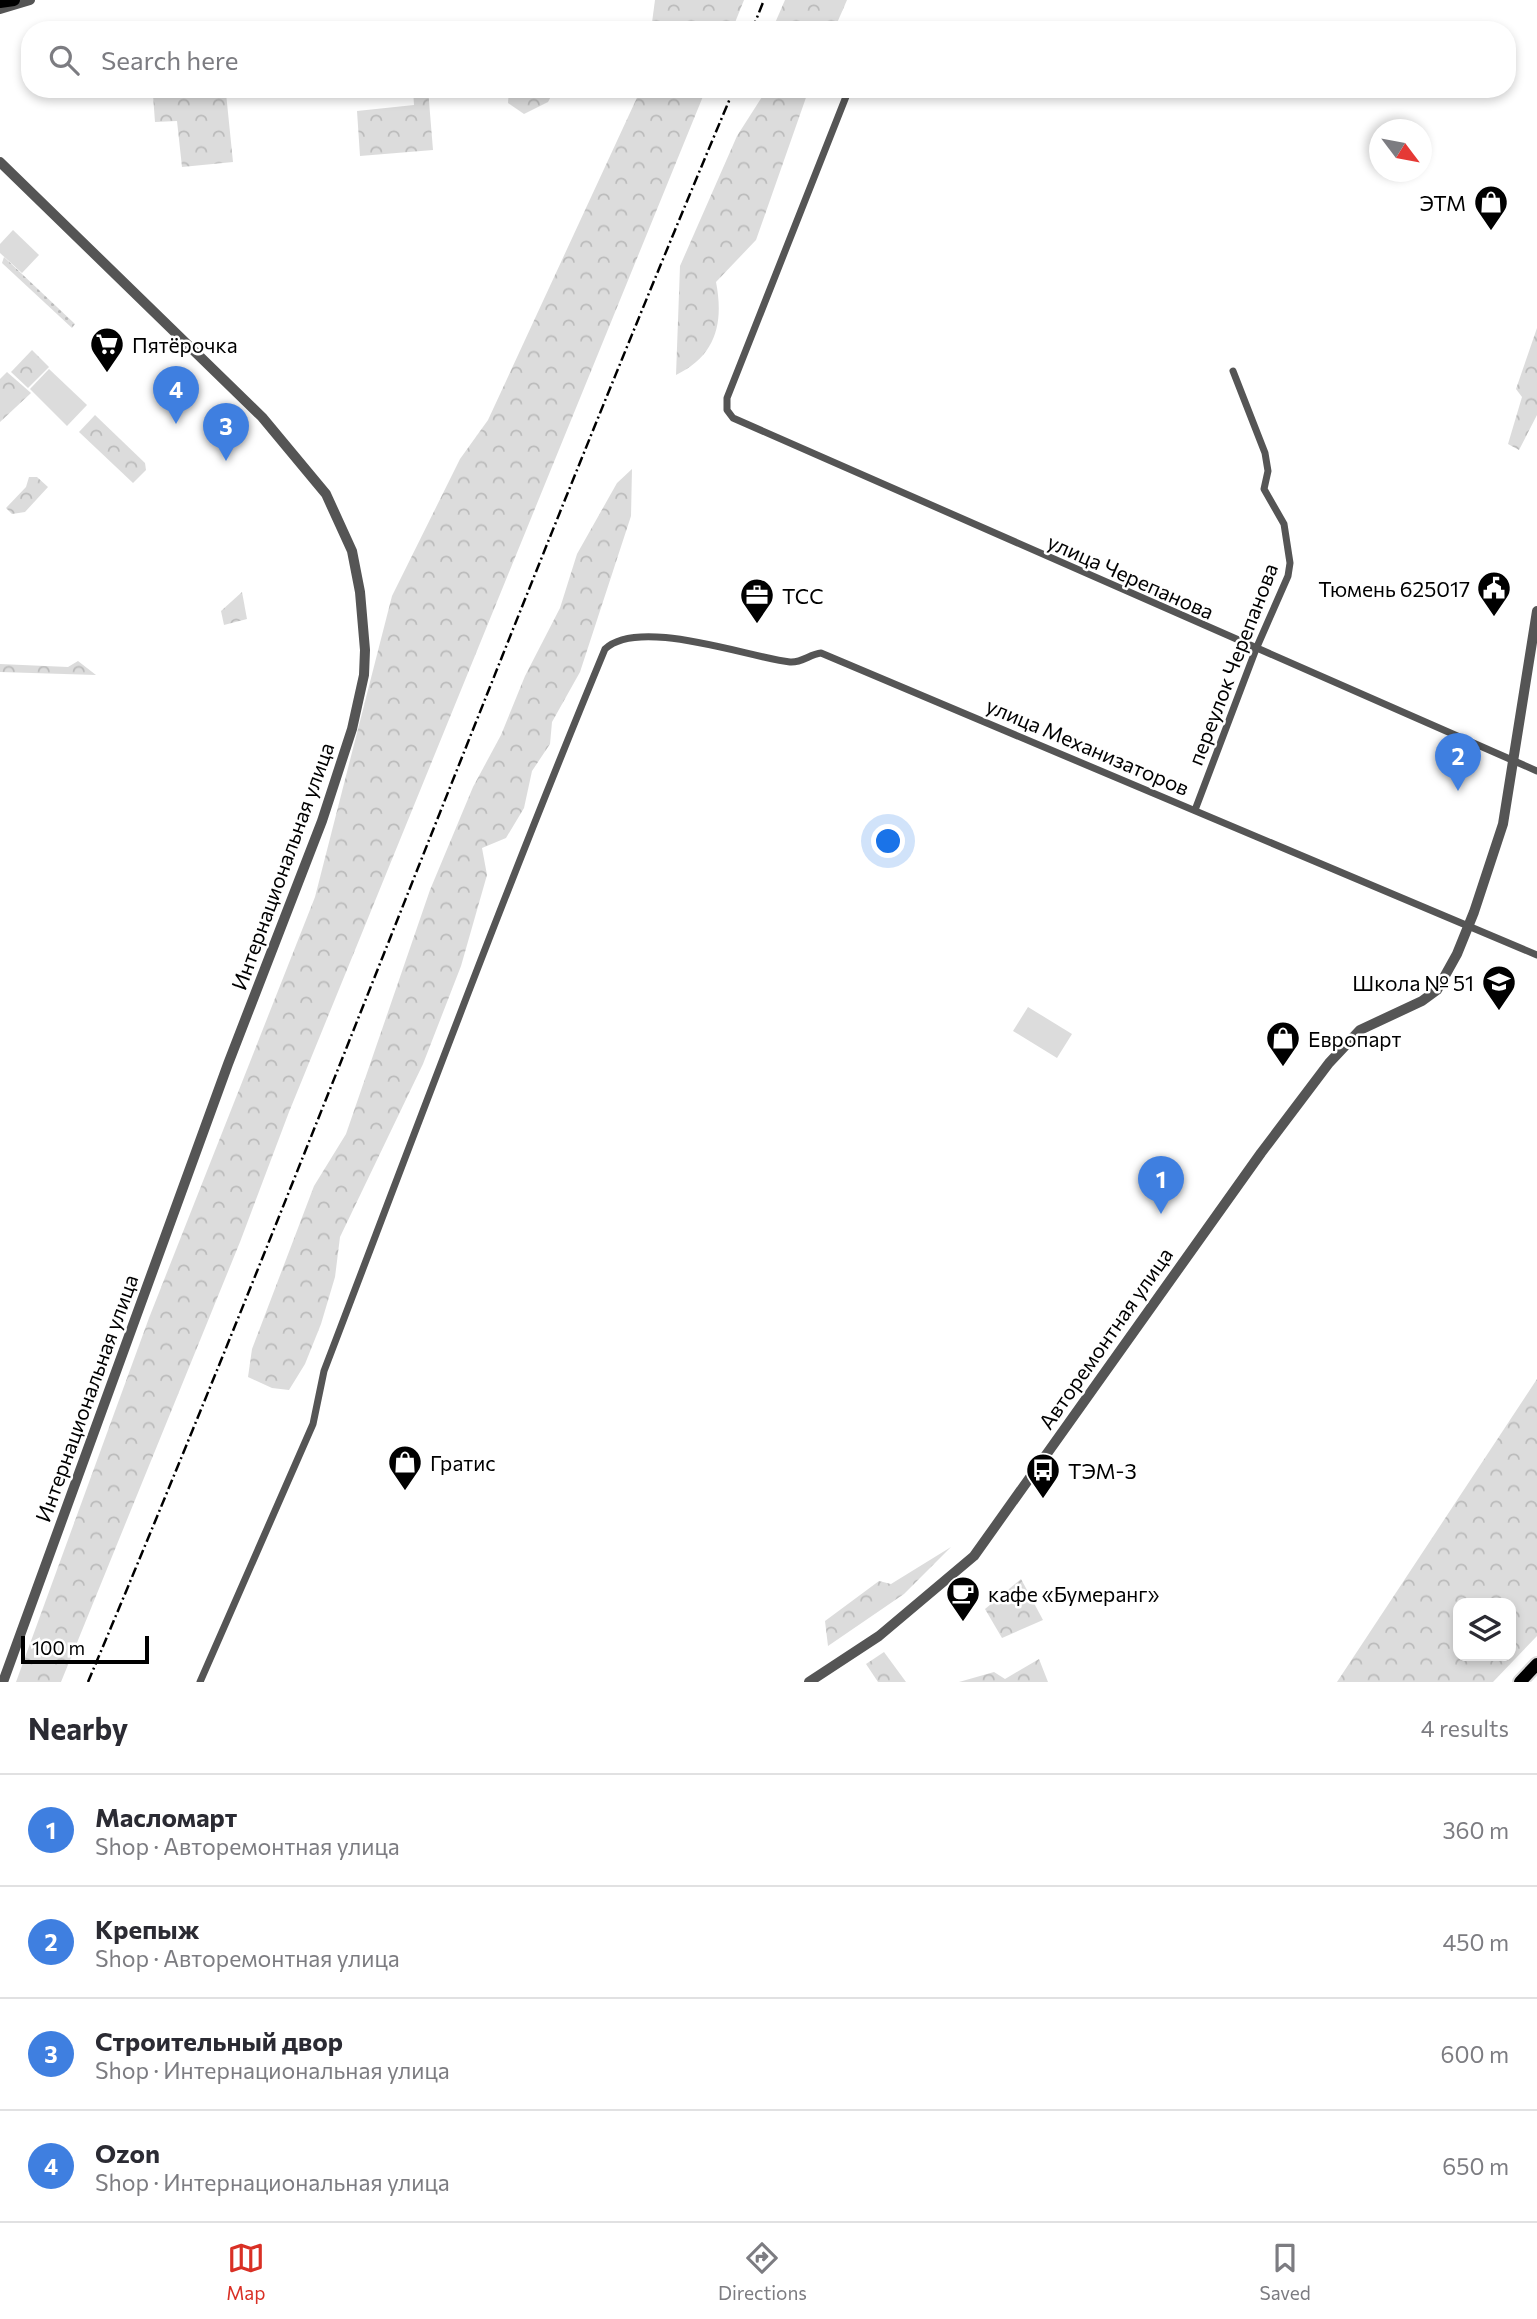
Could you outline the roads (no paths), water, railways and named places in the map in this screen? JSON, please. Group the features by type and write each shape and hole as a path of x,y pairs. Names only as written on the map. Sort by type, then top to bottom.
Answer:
{"main road":[{"path":"0,2 14,0"},
{"path":"1520,1682 1537,1664"}],"street":[{"path":"0,9 30,0"},
{"name":"улица Черепанова","path":"845,98 727,398 727,410 733,418 1537,771"},
{"name":"Интернациональная улица","path":"0,162 262,417 326,494 352,551 360,592 365,650 364,674 352,729 322,821 228,1064 4,1682"},
{"name":"переулок Черепанова","path":"1195,810 1256,649 1288,576 1290,563 1284,524 1264,489 1268,471 1265,453 1233,371"},
{"name":"Авторемонтная улица","path":"809,1682 879,1636 974,1556 1305,1093 1360,1030 1422,1001 1437,990 1468,925 1495,853 1534,650 1537,611"},
{"name":"улица Механизаторов","path":"200,1682 313,1424 324,1371 463,1005 578,714 605,649 612,642 626,638 665,638 726,646 792,662 821,653 1537,956"}],"railway":[{"path":"756,21 764,0"},
{"path":"88,1682 252,1285 570,486 730,98"}],"place":[{"name":"ЭТМ","path":"1491,232"},
{"name":"Пятёрочка","path":"107,374"},
{"name":"Ozon","path":"176,424"},
{"name":"Строительный двор","path":"226,461"},
{"name":"Тюмень 625017","path":"1494,618"},
{"name":"ТСС","path":"757,625"},
{"name":"Крепыж","path":"1458,791"},
{"name":"Школа № 51","path":"1499,1012"},
{"name":"Европарт","path":"1283,1068"},
{"name":"Масломарт","path":"1161,1214"},
{"name":"Гратис","path":"405,1492"},
{"name":"ТЭМ-З","path":"1043,1500"},
{"name":"кафе «Бумеранг»","path":"963,1623"}]}
